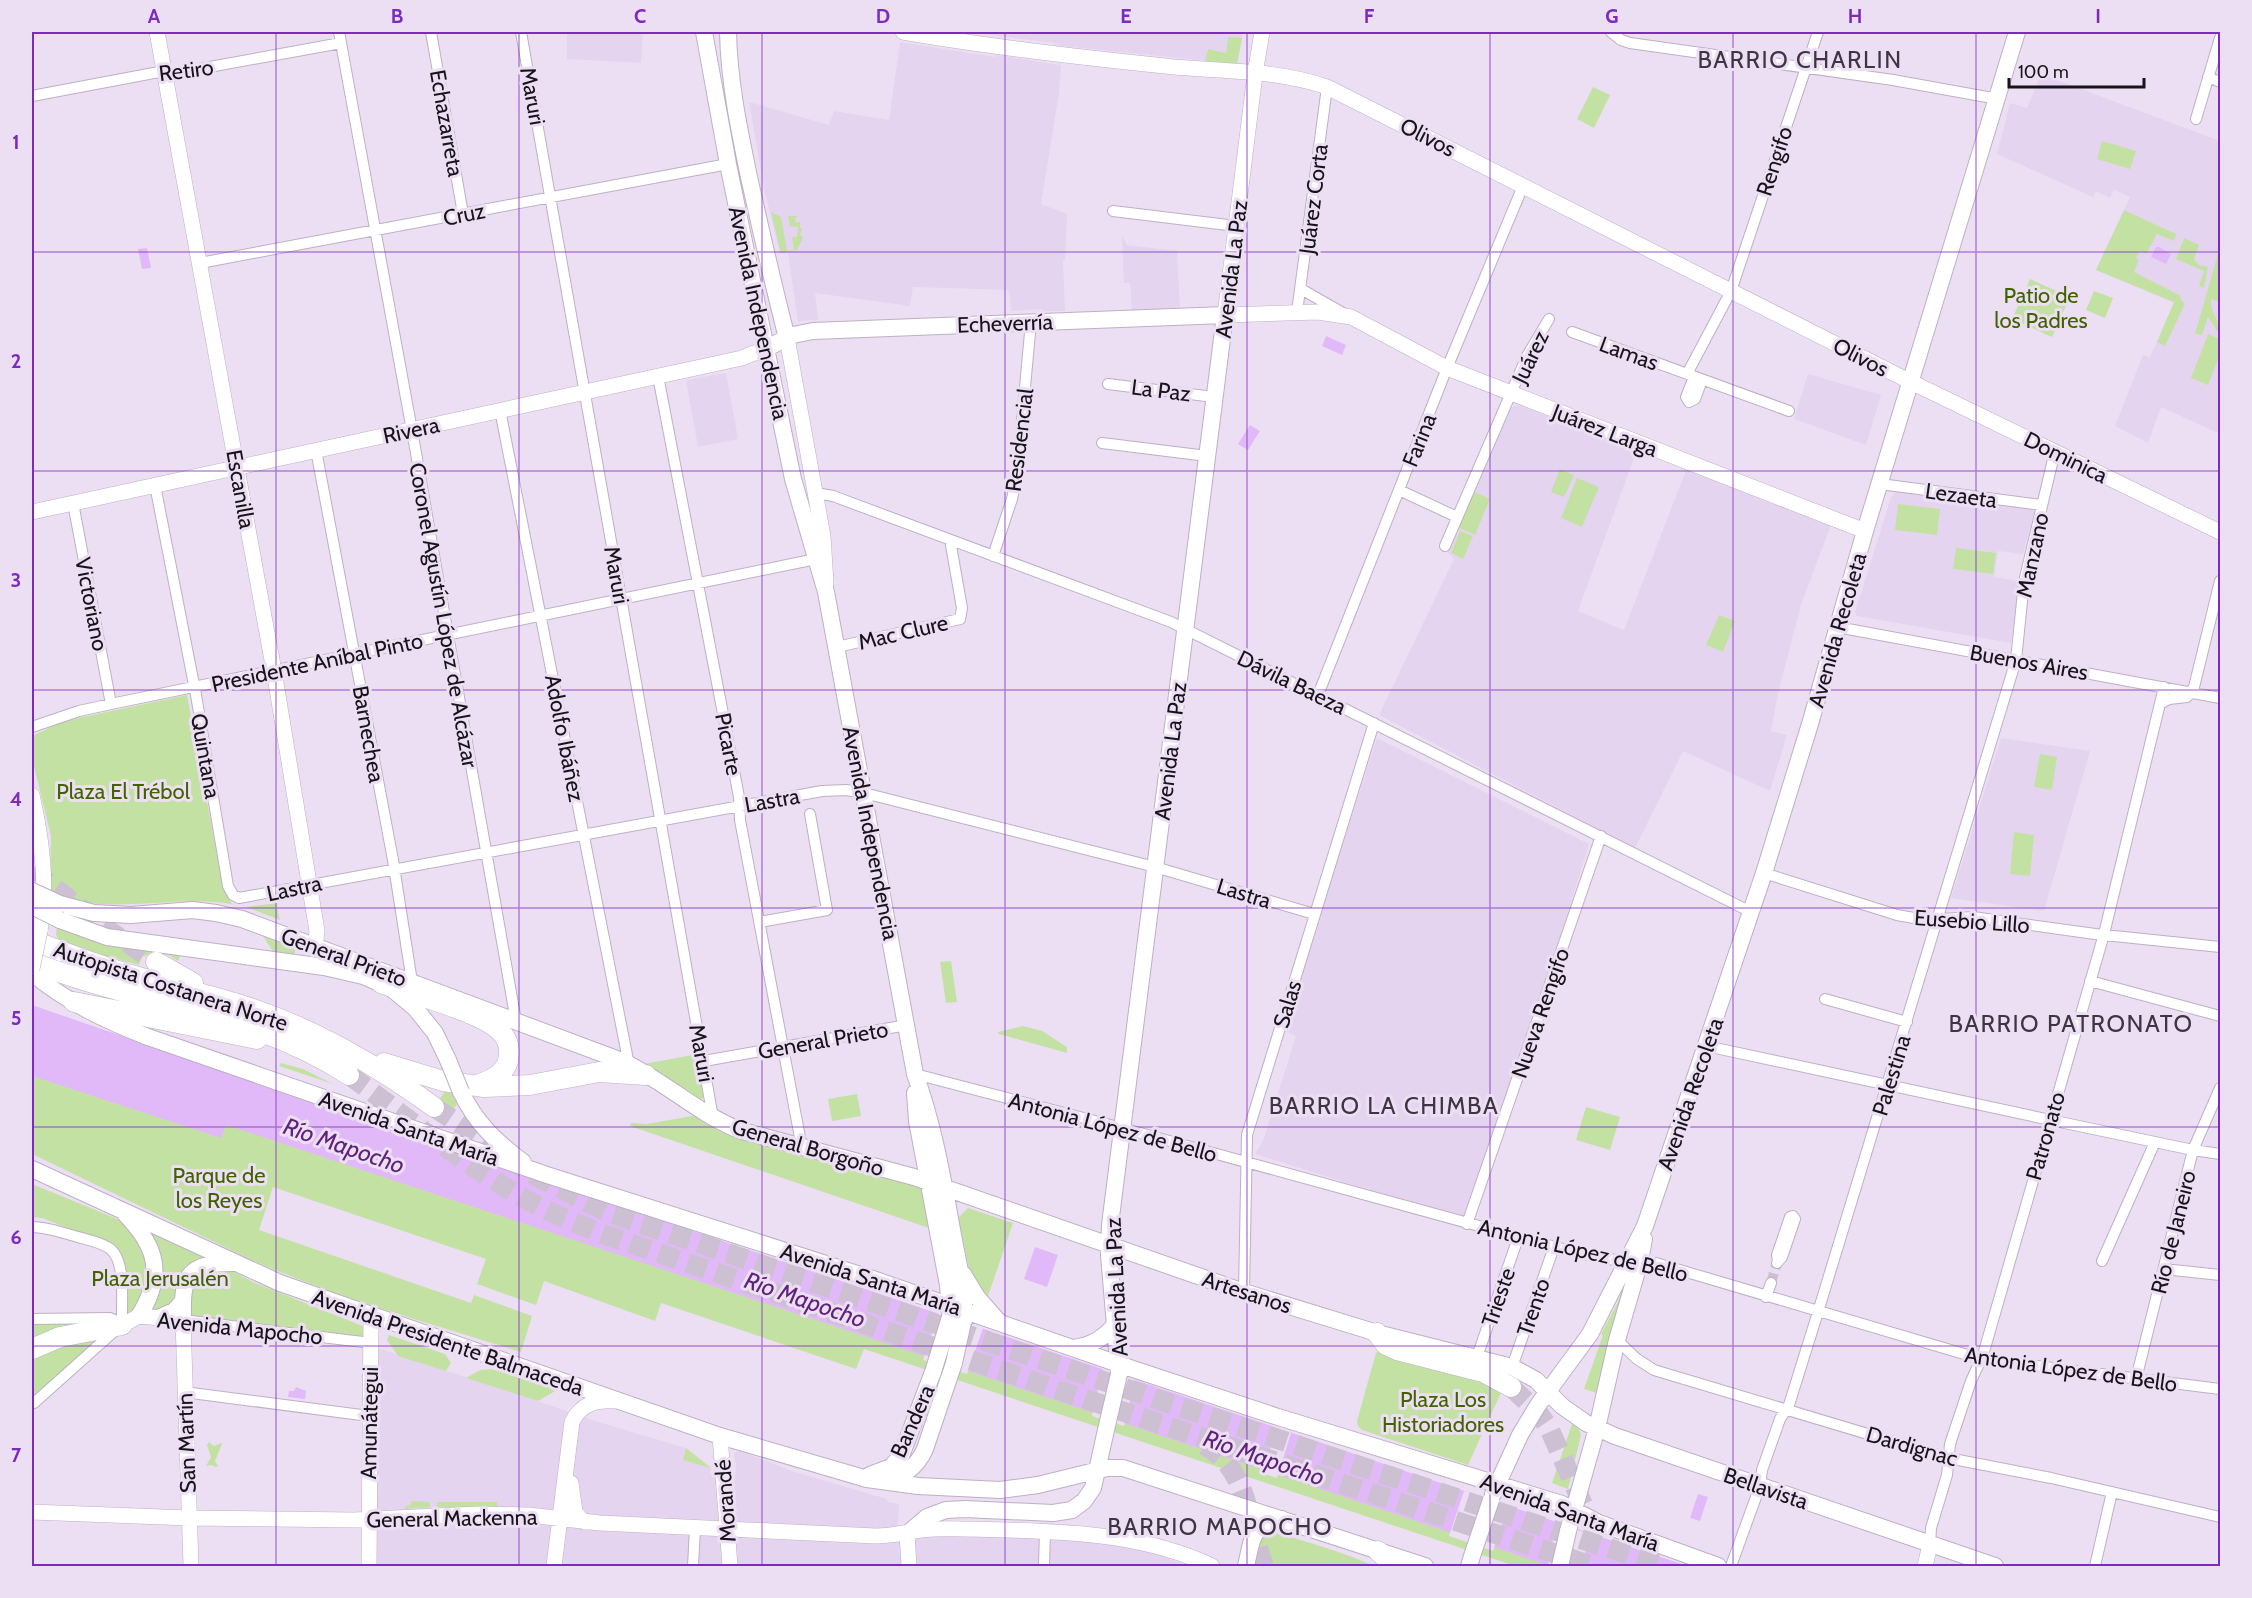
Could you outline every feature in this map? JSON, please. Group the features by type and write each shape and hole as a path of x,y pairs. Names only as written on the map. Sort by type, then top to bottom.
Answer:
{"highway":[{"name":"Autopista Costanera Norte","path":"36,936 111,968 269,1015 333,1044 390,1075 434,1107"},
{"name":"Autopista Costanera Norte","path":"32,962 90,983 244,1024 315,1054 349,1075"},
{"path":"156,962 231,1002"},
{"path":"381,983 482,1019 502,1034 509,1049 505,1068 493,1079 466,1089"},
{"path":"74,1002 265,1041 315,1054"},
{"path":"333,1044 466,1089 515,1087 599,1072 638,1070"},
{"path":"32,1349 60,1336 130,1320"},
{"path":"1377,1333 1386,1345 1397,1350 1512,1377"},
{"path":"1378,1551 1395,1566"}],"main road":[{"name":"Avenida Independencia","path":"704,32 728,164 793,479 826,592 915,1074 933,1130 937,1185 960,1347 950,1378"},
{"name":"Avenida Independencia","path":"728,32 729,67 734,101 768,266 787,338"},
{"name":"Avenida Recoleta","path":"1560,1566 1597,1428 1634,1261 1764,873 1807,735 1865,531 2018,32"},
{"name":"Echeverría","path":"787,338 813,331 1225,315"},
{"name":"Avenida La Paz","path":"907,1534 927,1517 957,1509 1053,1513 1069,1511 1089,1495 1095,1484 1119,1369 1109,1246 1122,1128 1225,315"},
{"name":"Rivera","path":"767,348 787,338"},
{"name":"General Prieto","path":"32,891 60,912 107,937 298,963 349,972 381,983 400,994 435,1033 466,1089 472,1112 490,1136 524,1162 547,1175"},
{"name":"General Prieto","path":"32,906 60,912 110,914 147,914 180,910 216,913 242,919 516,1021 638,1070"},
{"path":"298,963 303,953 312,945"},
{"name":"Avenida Santa María","path":"37,980 109,1021 148,1037 547,1175 867,1277 957,1314 999,1323 1073,1348 1119,1369 1498,1483 1718,1566"},
{"name":"General Borgoño","path":"638,1070 714,1118 746,1132 937,1185"},
{"name":"Avenida Presidente Balmaceda","path":"32,1169 280,1283 720,1436 855,1476 926,1487 1000,1490 1038,1485 1098,1470 1114,1468 1132,1470 1425,1566"},
{"name":"Avenida Independencia","path":"933,1372 957,1314 958,1262 937,1185"},
{"name":"Artesanos","path":"937,1185 1244,1292 1377,1333 1477,1357 1512,1377 1532,1377 1548,1391"},
{"path":"120,1209 148,1243 155,1264 152,1292 130,1320"},
{"name":"Avenida Recoleta","path":"1471,1560 1491,1500 1520,1435 1548,1391 1590,1334 1634,1261"},
{"path":"958,1262 977,1297 999,1323"},
{"path":"183,1320 186,1279 196,1268 210,1264 236,1263"},
{"path":"159,1318 174,1311 183,1301"},
{"path":"1073,1348 1095,1342 1108,1333 1116,1323"},
{"name":"Bandera","path":"855,1476 885,1471 898,1460 906,1445 933,1372"},
{"name":"Bandera","path":"878,1481 902,1475 919,1461 950,1378"},
{"name":"Bellavista","path":"1548,1391 1562,1406 1597,1428 1995,1566"},
{"path":"1246,1566 1255,1533 1266,1524 1282,1519"}],"street":[{"name":"Escanilla","path":"157,32 274,670 317,934 312,945"},
{"name":"Coronel Agustín López de Alcázar","path":"339,32 449,635 516,1021"},
{"name":"Echazarreta","path":"431,32 463,214"},
{"name":"Maruri","path":"521,32 714,1118"},
{"name":"Olivos","path":"903,32 1045,52 1304,80 1327,87 1911,382"},
{"name":"Avenida La Paz","path":"1225,315 1262,32"},
{"path":"1611,32 1616,37 1630,43 1952,89 1998,99"},
{"name":"Rengifo","path":"1731,291 1818,32"},
{"path":"2196,119 2220,38"},
{"name":"Retiro","path":"32,96 159,72 171,74 341,43"},
{"path":"2208,77 2220,82"},
{"name":"Juárez Corta","path":"1298,312 1327,87"},
{"name":"Cruz","path":"200,263 728,164"},
{"name":"Farina","path":"1318,695 1447,368 1523,186"},
{"path":"1113,211 1236,226"},
{"name":"Juárez Larga","path":"1301,289 1447,368 1865,531"},
{"name":"Lamas","path":"1694,377 1731,291"},
{"name":"Juárez Larga","path":"1225,315 1298,312 1331,313 1351,317"},
{"name":"Juárez","path":"1445,546 1527,356 1549,319"},
{"name":"Residencial","path":"993,556 1012,499 1017,474 1031,322"},
{"name":"Lamas","path":"1572,332 1789,411"},
{"name":"Avenida Independencia","path":"787,338 826,557 826,592"},
{"name":"Rivera","path":"32,512 742,358 767,348"},
{"name":"Picarte","path":"658,376 699,583 740,806 740,820 802,1148"},
{"name":"Dominica","path":"1911,382 2220,532"},
{"name":"La Paz","path":"1108,384 1214,397"},
{"name":"Adolfo Ibáñez","path":"501,410 584,834 638,1070"},
{"path":"1102,443 1207,456"},
{"name":"Barnechea","path":"316,450 412,982"},
{"name":"Manzano","path":"2016,660 2024,582 2055,452"},
{"name":"Lezaeta","path":"1880,484 2042,506"},
{"name":"Quintana","path":"155,485 194,687 228,886"},
{"path":"1399,490 1457,517"},
{"name":"Dávila Baeza","path":"816,493 833,496 1171,622 1751,912"},
{"name":"Victoriano","path":"73,503 111,704"},
{"name":"Mac Clure","path":"837,647 960,619 962,608 950,540"},
{"name":"Presidente Aníbal Pinto","path":"32,727 79,711 111,704 816,559"},
{"path":"2160,704 2169,699 2187,697 2191,693 2220,581"},
{"name":"Buenos Aires","path":"1837,627 2220,698"},
{"name":"Palestina","path":"1731,1566 1760,1486 1761,1470 1780,1419 1786,1410 1818,1312 1939,920 2016,660"},
{"name":"Patronato","path":"1925,1566 1931,1528 1947,1475 1950,1444 1981,1359 2104,934 2164,687"},
{"name":"Salas","path":"1244,1292 1247,1136 1374,723"},
{"name":"Lastra","path":"228,886 233,895 246,898 310,884 828,790 864,794 1155,867 1314,914"},
{"path":"32,795 41,837 44,867 43,909 36,936 37,980"},
{"path":"760,922 827,910 810,814"},
{"name":"Nueva Rengifo","path":"1467,1224 1601,837"},
{"name":"Eusebio Lillo","path":"1764,873 1897,915 1920,920 1973,917 2220,947"},
{"path":"2090,981 2220,1016"},
{"path":"1825,999 1907,1022"},
{"name":"General Prieto","path":"704,1061 906,1025"},
{"path":"1706,1046 2049,1120 2220,1154"},
{"name":"Antonia López de Bello","path":"915,1074 1122,1128 1518,1238 1586,1255 1656,1263 1981,1359 2220,1389"},
{"name":"Río de Janeiro","path":"2136,1379 2193,1150 2220,1088"},
{"path":"2102,1261 2155,1142"},
{"path":"32,1227 102,1244 111,1250 117,1256 120,1265 121,1300 130,1320"},
{"name":"Trieste","path":"1477,1357 1518,1238"},
{"name":"Trento","path":"1512,1377 1554,1247"},
{"path":"2164,1269 2220,1275"},
{"path":"1766,1297 1771,1283"},
{"path":"121,1300 130,1320"},
{"name":"Amunátegui","path":"369,1566 371,1316"},
{"name":"Avenida Mapocho","path":"130,1320 159,1318 183,1320 370,1343"},
{"path":"32,1319 130,1320"},
{"path":"34,1403 130,1320"},
{"name":"San Martín","path":"183,1320 191,1566"},
{"name":"Dardignac","path":"1617,1340 1637,1359 1654,1370 1948,1458 2052,1478 2220,1517"},
{"path":"184,1392 369,1416"},
{"path":"554,1566 568,1462 570,1428 577,1413 587,1404 595,1401 618,1401"},
{"name":"Morandé","path":"720,1436 730,1566"},
{"path":"568,1462 575,1512 584,1522"},
{"path":"2095,1566 2112,1492"},
{"name":"General Mackenna","path":"32,1512 189,1518 368,1519 477,1514 540,1515 584,1522 695,1529 876,1536 936,1529 1045,1531 1092,1534 1149,1544 1212,1566"},
{"path":"693,1566 695,1529"},
{"path":"1044,1566 1045,1531"},
{"path":"907,1534 909,1566"}],"shaded area":[{"path":"567,32 643,32 641,63 567,59"},
{"path":"966,32 1243,32 1237,64 1054,45 1054,43"},
{"path":"900,42 1061,65 1059,93 1041,204 1067,214 1065,260 1063,261 1065,311 1043,311 1042,309 1011,311 1009,290 913,287 910,306 815,293 818,320 798,321 788,253 780,254 764,188 749,102 829,125 834,111 889,120"},
{"path":"2041,74 2220,141 2220,434 2161,407 2148,443 2115,426 2143,355 2150,357 2174,303 2096,270 2130,197 2114,190 2110,198 2096,191 2093,197 1997,154 2010,103 2027,108"},
{"path":"1122,236 1127,245 1177,251 1180,308 1132,310 1130,283 1124,283"},
{"path":"726,373 738,439 698,447 686,380"},
{"path":"1808,374 1881,395 1866,445 1794,419"},
{"path":"1517,405 1638,447 1578,611 1624,630 1687,468 1832,522 1801,605 1778,693 1771,731 1787,735 1770,791 1683,751 1635,848 1379,715 1454,559 1446,551 1510,409"},
{"path":"1897,492 2030,508 2035,512 2023,554 1998,551 1994,577 2019,581 2011,643 1857,616 1855,612 1891,497"},
{"path":"1377,738 1589,844 1537,1011 1466,1220 1255,1154 1263,1141 1296,1036 1285,1031 1299,980"},
{"path":"2001,738 2090,751 2044,911 1951,898"},
{"path":"366,1344 592,1420 686,1448 711,1468 710,1474 713,1475 735,1479 734,1454 738,1450 792,1471 887,1499 888,1502 899,1504 898,1528 1075,1538 1119,1545 1162,1556 1187,1566 362,1566"}],"green space":[{"path":"1228,37 1242,38 1237,64 1205,61 1208,49 1226,53"},
{"path":"1593,87 1610,95 1594,128 1577,119"},
{"path":"2102,141 2136,151 2130,169 2097,159"},
{"path":"2124,210 2176,234 2174,241 2157,234 2146,254 2140,251 2136,258 2139,260 2134,272 2181,296 2185,304 2165,346 2157,342 2174,302 2096,270"},
{"path":"771,212 781,217 787,251 794,250 792,237 797,237 798,227 790,226 788,216 799,216 795,218 796,223 800,222 802,229 800,235 803,238 797,250 781,253"},
{"path":"2184,238 2199,245 2194,259 2199,265 2208,267 2204,288 2199,286 2204,271 2176,259"},
{"path":"2220,247 2220,302 2211,299 2220,335 2208,317 2202,335 2195,334"},
{"name":"Patio de los Padres","path":"2030,279 2070,297 2052,337 2012,319"},
{"path":"2094,291 2113,298 2105,318 2086,310"},
{"path":"2208,334 2220,339 2220,354 2208,385 2191,378"},
{"path":"1560,469 1574,475 1564,497 1551,492"},
{"path":"1577,478 1599,487 1582,527 1561,518"},
{"path":"1474,492 1490,499 1475,535 1459,528"},
{"path":"1898,504 1940,509 1937,535 1895,530"},
{"path":"1460,531 1473,536 1463,559 1451,553"},
{"path":"1956,548 1996,553 1993,574 1953,569"},
{"path":"1719,615 1735,621 1723,652 1706,645"},
{"name":"Plaza El Trébol","path":"187,695 223,887 232,904 192,901 96,904 50,893 51,836 32,758 32,736 64,721"},
{"path":"2040,754 2057,757 2052,790 2034,787"},
{"path":"2014,832 2034,835 2030,876 2010,874"},
{"path":"276,903 280,920 246,907"},
{"path":"57,926 181,954 178,961 169,955 152,954 142,957 139,965 73,947 58,940"},
{"path":"258,932 298,945 294,955 274,953"},
{"path":"951,961 957,1002 946,1003 940,962"},
{"name":"Parque de los Reyes","path":"32,1007 1097,1370 1687,1566 1515,1566 864,1349 856,1369 661,1303 655,1321 544,1281 536,1305 477,1284 486,1259 273,1187 259,1230 471,1303 474,1295 532,1316 521,1352 354,1299 256,1262 32,1154"},
{"path":"1023,1026 1042,1031 1067,1047 1067,1053 998,1032"},
{"path":"698,1054 705,1095 701,1100 644,1064"},
{"path":"281,1063 303,1069 333,1084 279,1066"},
{"path":"445,1091 451,1092 457,1104 453,1110 439,1100"},
{"path":"857,1094 861,1116 832,1121 828,1099"},
{"path":"1586,1107 1620,1117 1610,1150 1576,1140"},
{"path":"692,1116 706,1120 746,1140 923,1188 929,1228 630,1126 631,1123 647,1124"},
{"name":"Plaza Jerusalén","path":"32,1184 176,1243 253,1282 365,1327 366,1337 121,1316 122,1269 106,1243 42,1218 32,1217"},
{"path":"968,1208 1013,1223 986,1302 972,1282 958,1218"},
{"path":"1629,1271 1597,1393 1584,1389 1603,1335 1601,1334 1617,1304"},
{"path":"113,1321 32,1344 32,1324"},
{"path":"389,1335 445,1354 451,1363 446,1371 398,1356 387,1340"},
{"path":"102,1336 32,1398 32,1355 36,1352"},
{"name":"Plaza Los Historiadores","path":"1379,1350 1503,1388 1468,1465 1362,1430 1358,1426 1357,1421 1376,1353"},
{"path":"491,1369 557,1390 538,1401 466,1378 480,1370"},
{"path":"1572,1424 1579,1429 1581,1435 1568,1489 1552,1483"},
{"path":"209,1442 214,1446 222,1444 215,1461 218,1466 216,1467 206,1466 211,1457 207,1445"},
{"path":"686,1448 711,1468 683,1460"},
{"path":"412,1501 430,1502 430,1507 405,1509 405,1506 410,1505"},
{"path":"437,1502 497,1502 497,1507 449,1509 448,1507 437,1507"},
{"path":"1257,1528 1331,1549 1374,1566 1247,1566"}],"water":[{"path":"2156,247 2171,254 2166,264 2151,257"},
{"path":"147,248 151,268 142,269 138,249"},
{"path":"1326,336 1346,345 1342,355 1322,346"},
{"path":"1250,425 1260,431 1248,450 1238,444"},
{"name":"Río Mapocho","path":"32,1005 435,1144 1687,1566 1550,1566 226,1125 221,1138 32,1076"},
{"path":"1035,1247 1058,1255 1047,1287 1024,1279"},
{"path":"296,1387 306,1391 305,1399 288,1397 289,1391 294,1391"},
{"path":"1698,1494 1708,1497 1700,1521 1690,1518"}],"pier":[{"path":"939,1313 983,1328 967,1374 923,1360"},
{"path":"1103,1368 1135,1380 1124,1426 1092,1416"},
{"path":"1277,1429 1291,1433 1277,1478 1262,1473"},
{"path":"1464,1491 1508,1506 1493,1551 1449,1536"},
{"path":"1556,1523 1589,1534 1582,1566 1548,1566"}],"tunnel":[{"path":"32,870 108,930 156,962"},
{"path":"349,1075 482,1173 546,1210 600,1233 1085,1399 1593,1566"},
{"path":"434,1107 533,1175 607,1212 1171,1404 1663,1566"},
{"path":"1771,1283 1777,1263"},
{"path":"1511,1387 1537,1411 1549,1428 1584,1507"},
{"path":"1204,1445 1219,1455 1239,1482 1264,1566"}],"district":[{"name":"BARRIO CHARLIN","path":"1800,60"},
{"name":"BARRIO PATRONATO","path":"2071,1024"},
{"name":"BARRIO LA CHIMBA","path":"1384,1106"},
{"name":"BARRIO MAPOCHO","path":"1220,1527"}]}
